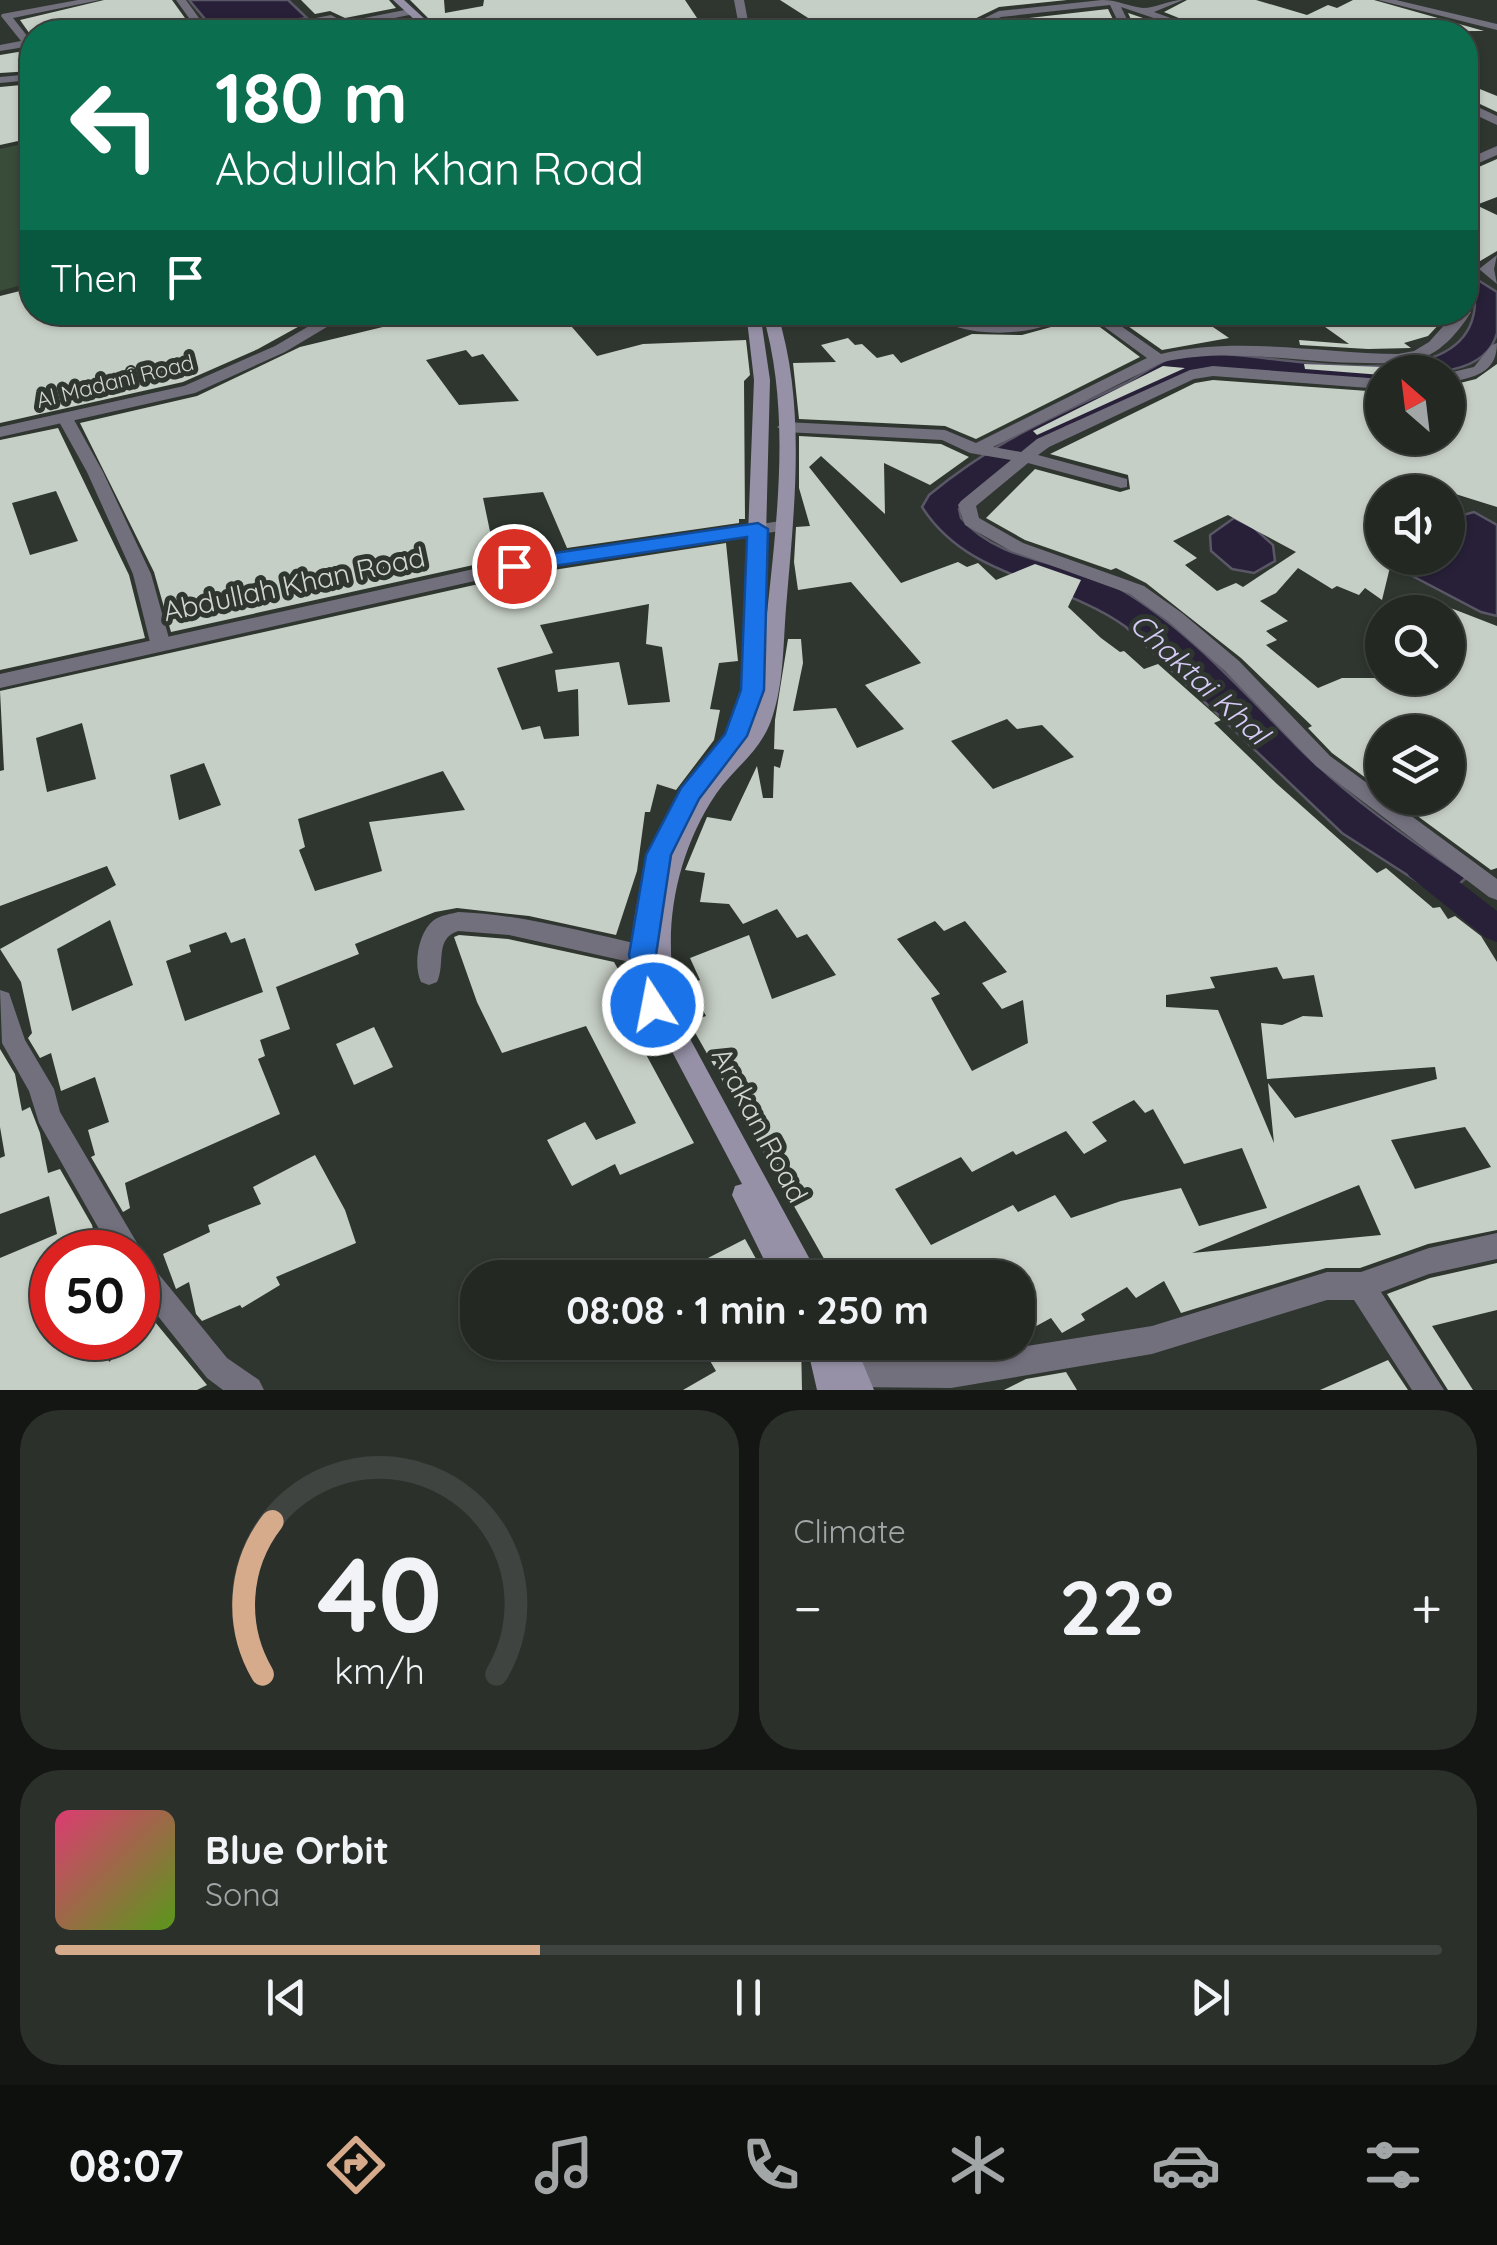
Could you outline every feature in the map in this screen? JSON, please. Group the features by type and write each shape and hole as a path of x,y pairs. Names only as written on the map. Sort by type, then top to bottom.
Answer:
{"main road":[{"path":"398,0 434,20"},
{"name":"Arakan Road","path":"755,325 762,380 752,690 735,736 690,794 658,855 643,955 653,1005 676,1064 779,1260"},
{"name":"Arakan Road","path":"775,325 785,427 770,685 764,714 750,744 710,787 676,848 665,900 660,956 662,996 677,1037 796,1260"},
{"path":"832,1360 847,1384"}],"street":[{"path":"20,34 6,16 95,0"},
{"path":"1146,11 1178,0"},
{"path":"1384,0 1468,20"},
{"path":"986,20 999,14 1113,5 1146,11 1165,20"},
{"path":"367,20 413,6"},
{"path":"1497,259 1486,269 1497,280"},
{"name":"Al Madani Road","path":"0,432 188,390 280,349 322,325"},
{"path":"964,325 996,332 1022,325"},
{"path":"1110,325 1158,359"},
{"path":"976,449 1158,359 1194,348 1287,352 1344,360 1414,357 1452,332 1456,325"},
{"path":"1465,374 1479,370 1497,348"},
{"path":"1479,370 1497,378"},
{"path":"1365,383 1206,371 1043,442 967,505 971,521 1017,547 1136,590 1175,617 1232,666 1323,761 1497,891"},
{"path":"65,418 95,472 142,574 160,642"},
{"path":"785,427 945,435 976,449 1121,483"},
{"name":"Abdullah Khan Road","path":"0,681 160,642 514,566 781,526"},
{"path":"429,975 434,936 446,924 462,920 643,955"},
{"path":"0,1000 14,1043 41,1090 48,1115 114,1230"},
{"path":"847,1384 952,1374 1134,1343 1327,1286 1360,1286 1429,1261 1497,1246"},
{"path":"1360,1286 1429,1390"},
{"path":"160,1297 217,1368 249,1390"}],"green space":[{"path":"20,144 20,285 0,291 0,149"}],"water":[{"path":"189,0 288,0 307,18 294,20 206,20"},
{"path":"1478,280 1497,292 1497,333 1490,348 1465,366 1465,355 1438,355 1464,337 1468,325 1478,325"},
{"path":"1218,353 1365,366 1365,381 1214,369 1066,427 959,509 961,518 996,545 1100,580 1168,622 1297,746 1365,805 1365,815 1378,815 1466,878 1443,898 1342,833 1126,627 1073,598 990,565 942,531 922,507 929,495 1001,445 1179,355"},
{"path":"1474,512 1497,525 1497,616 1465,604 1465,595 1449,595 1411,575 1465,575 1465,514"},
{"path":"1234,518 1254,528 1273,545 1275,561 1254,573 1232,569 1211,551 1210,535"}],"building":[{"path":"104,0 172,0 186,20 20,20"},
{"path":"301,0 389,0 396,8 345,18 330,11 315,14"},
{"path":"410,0 444,0 445,13 483,6 484,0 685,0 698,20 430,20"},
{"path":"780,0 1067,0 999,7 972,20 811,20"},
{"path":"1187,0 1256,0 1307,15 1328,5 1337,8 1353,0 1374,0 1445,20 1184,20 1164,12"},
{"path":"1108,9 1113,20 1011,20"},
{"path":"20,52 20,72 0,73 0,55"},
{"path":"20,85 20,141 0,145 0,87"},
{"path":"1478,88 1497,96 1497,112 1478,103"},
{"path":"1497,159 1497,197 1478,204 1478,167"},
{"path":"1478,206 1497,215 1497,251 1478,262"},
{"path":"20,291 20,325 301,325 183,382 0,423 0,296"},
{"path":"391,325 570,325 597,356 643,344 746,340 750,375 744,381 745,519 567,548 543,492 483,498 496,560 171,632 154,572 80,423 197,396 300,347","holes":["466,350 472,357 483,354 519,401 459,405 426,360"]},
{"path":"1058,325 1097,325 1140,357 976,439 945,426 799,419 793,363 836,362 821,345 848,338 855,345 862,344 877,358 893,354 901,363 972,334 1022,335"},
{"path":"1126,325 1210,325 1229,338 1162,350"},
{"path":"1322,325 1438,325 1428,336 1404,343 1411,348 1300,345 1299,340 1349,344"},
{"path":"1304,364 1365,366 1365,374 1305,369"},
{"path":"1497,364 1497,507 1465,497 1465,475 1365,475 1365,575 1388,575 1383,595 1365,588 1359,595 1337,586 1332,589 1298,568 1276,593 1260,601 1288,621 1266,631 1277,640 1266,645 1318,688 1342,678 1365,678 1365,695 1465,695 1465,614 1497,626 1497,868 1491,870 1416,815 1465,815 1465,715 1365,715 1365,777 1332,753 1308,728 1312,726 1241,658 1146,583 1116,568 1111,570 1025,540 986,518 1035,469 1120,492 1130,489 1128,475 1050,454 1195,383 1213,380 1365,391 1365,455 1465,455 1465,382","holes":["1228,515 1296,552 1243,587 1236,583 1217,591 1185,565 1197,558 1173,541"]},
{"path":"1163,366 1185,368 1037,435 1033,431"},
{"path":"58,428 129,575 145,638 0,670 0,440","holes":["56,491 78,541 30,555 12,503"]},
{"path":"799,436 941,444 969,457 930,485 884,463 885,514 821,456 809,467 901,583 958,562 967,567 978,563 996,580 1035,564 1081,580 1068,607 1101,638 1144,669 1158,664 1221,720 1214,723 1277,784 1377,873 1386,868 1433,908 1440,907 1448,919 1455,916 1481,936 1497,962 1497,1230 1428,1244 1360,1268 1326,1268 1181,1313 1164,1281 1136,1298 1127,1287 1081,1314 1085,1320 1062,1333 1051,1318 1035,1327 1035,1260 825,1260 689,1022 706,1016 689,984 700,980 690,958 749,935 772,999 836,975 807,934 797,938 777,909 743,924 729,904 700,902 705,873 685,870 707,817 731,821 757,766 763,798 773,798 774,766 780,768 784,750 774,749 775,720 788,639 801,639 803,663 793,711 836,708 857,748 904,729 865,685 921,663 851,582 798,590 794,562 796,527 810,526 799,488","holes":["1007,719 1017,729 1042,725 1074,757 993,789 951,741","935,921 944,931 965,921 1007,972 982,983 1002,1009 1023,1000 1028,1043 972,1071 931,998 940,994 897,939","1277,967 1283,979 1314,975 1323,1017 1303,1016 1282,1025 1261,1023 1267,1079 1435,1067 1437,1079 1295,1118 1268,1083 1274,1143 1218,1010 1166,1007 1166,995 1215,988 1210,977","1134,1100 1145,1113 1153,1109 1184,1164 1242,1148 1267,1208 1199,1226 1181,1188 1121,1201 1071,1218 1055,1195 1018,1212 1013,1205 931,1245 895,1189 961,1157 972,1172 1066,1131 1084,1154 1107,1141 1092,1122","1465,1127 1491,1167 1415,1189 1391,1140","1359,1185 1381,1235 1192,1253"]},
{"path":"726,543 738,661 719,663 710,709 720,710 714,740 676,790 657,784 650,812 645,812 637,871 616,935 529,916 457,908 435,912 355,944 359,954 276,987 290,1029 260,1040 265,1056 258,1059 280,1114 125,1183 130,1208 123,1212 91,1157 95,1155 88,1130 109,1122 95,1077 61,1091 51,1053 40,1058 28,1038 32,1033 21,982 0,949 116,885 107,866 0,906 0,771 4,770 0,691 515,576","holes":["649,604 646,644 662,647 670,702 628,705 619,662 555,670 558,692 578,689 579,736 544,739 540,726 522,730 497,668 553,653 540,625","82,723 96,779 47,792 36,738","204,763 221,805 179,820 170,775","443,771 465,810 369,822 382,871 315,891 299,850 305,847 298,819","110,920 133,985 72,1011 57,949","226,932 231,943 245,938 263,992 185,1021 166,961 191,952 189,945"]},
{"path":"454,937 508,939 614,962 640,1008 634,1010 645,1029 638,1032 646,1045 642,1047 694,1143 620,1175 615,1164 572,1186 547,1140 585,1122 596,1140 636,1123 586,1026 502,1053 477,1002"},
{"path":"374,1027 393,1067 354,1085 336,1044"},
{"path":"0,1049 15,1074 22,1111 30,1107 48,1173 60,1169 93,1230 56,1230 49,1196 0,1214 0,1158 5,1156 0,1127"},
{"path":"315,1155 345,1210 356,1243 276,1277 280,1285 242,1308 240,1305 202,1321 196,1314 189,1282 176,1289 163,1254 210,1232 208,1225 261,1204 253,1187"},
{"path":"745,1239 757,1260 704,1260"},
{"path":"30,1245 30,1360 160,1360 160,1328 207,1385 197,1390 0,1390 0,1258"},
{"path":"1497,1263 1497,1310 1432,1326 1473,1390 1448,1390 1387,1294 1430,1278"},
{"path":"710,1360 801,1360 802,1390 683,1390 716,1371"},
{"path":"1388,1360 1408,1390 1320,1390"},
{"path":"1066,1372 1077,1390 1004,1390 1026,1379"}],"waterway":[{"name":"Chaktai Khal","path":"1420,868 1497,929"}],"route":[{"path":"514,566 758,529 752,690 735,736 690,794 658,855 643,955 653,1005"}]}
